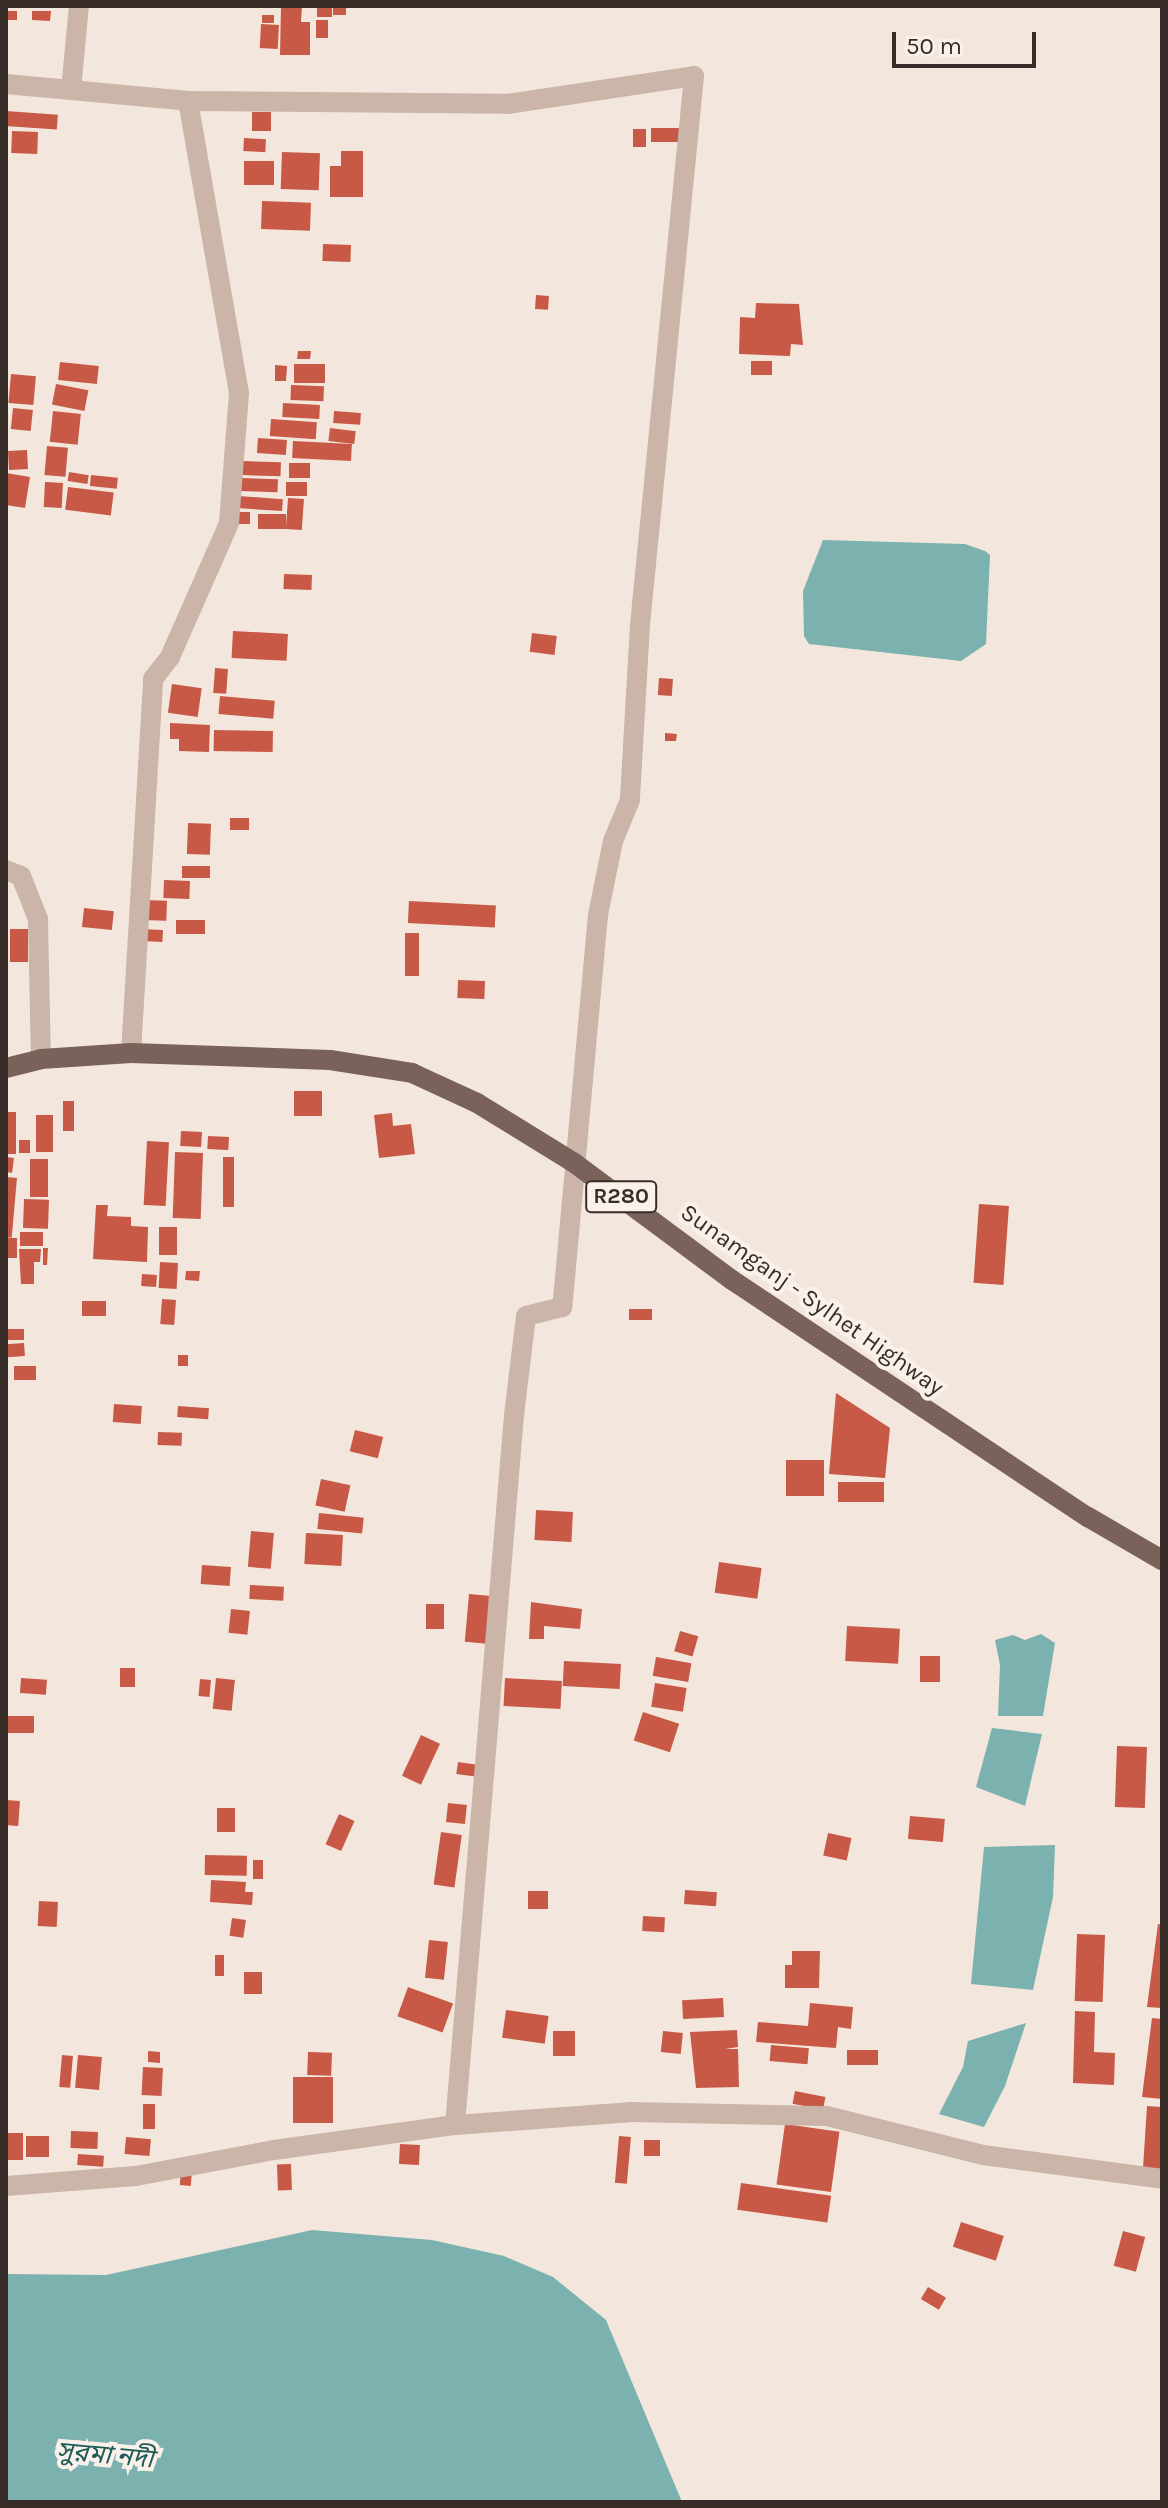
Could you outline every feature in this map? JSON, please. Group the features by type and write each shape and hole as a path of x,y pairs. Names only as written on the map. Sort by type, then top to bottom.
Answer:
{"main road":[{"name":"Sunamganj - Sylhet Highway","path":"6,1068 41,1059 131,1053 330,1060 412,1073 477,1103 573,1162 732,1280 1088,1517 1162,1560"}],"street":[{"path":"71,90 79,6"},
{"path":"6,84 188,101 507,104 694,76 640,625 630,800 613,841 598,915 562,1307 526,1316 514,1415 455,2125"},
{"path":"131,1053 153,679 170,657 229,523 239,393 188,101"},
{"path":"6,870 21,876 38,919 41,1059"},
{"path":"6,2186 136,2176 455,2125 630,2112 827,2116 983,2155 1162,2179"}],"water":[{"path":"823,540 965,544 985,551 990,555 986,644 961,661 809,644 804,636 803,591"},
{"path":"1041,1634 1055,1643 1043,1716 998,1716 1000,1665 995,1640 1013,1635 1025,1640"},
{"path":"992,1728 1042,1734 1025,1806 976,1787"},
{"path":"1055,1845 1053,1897 1033,1990 971,1984 984,1847"},
{"path":"1026,2023 1005,2086 984,2127 939,2114 963,2067 968,2041"},
{"name":"সুরমা নদী","path":"312,2230 432,2240 504,2256 553,2277 606,2320 682,2502 6,2502 6,2274 106,2275"}],"building":[{"path":"281,6 302,6 301,22 310,22 310,55 280,55"},
{"path":"317,6 332,6 332,17 317,17"},
{"path":"333,6 346,6 346,15 333,15"},
{"path":"6,11 17,11 17,20 6,20"},
{"path":"32,11 51,11 50,21 32,20"},
{"path":"262,15 274,15 274,23 262,23"},
{"path":"316,20 328,20 328,38 316,38"},
{"path":"261,24 279,25 278,49 260,48"},
{"path":"6,111 58,115 57,130 6,126"},
{"path":"252,112 271,112 271,131 252,131"},
{"path":"651,128 685,128 685,142 651,142"},
{"path":"633,129 646,129 646,147 633,147"},
{"path":"12,131 38,132 37,154 11,153"},
{"path":"244,138 266,139 265,152 243,151"},
{"path":"341,151 363,151 363,197 330,197 330,166 341,166"},
{"path":"282,152 320,153 319,190 281,189"},
{"path":"244,161 274,161 274,185 244,185"},
{"path":"262,201 311,203 310,231 261,229"},
{"path":"323,244 351,245 350,262 322,261"},
{"path":"536,295 549,296 548,310 535,309"},
{"path":"756,303 799,304 803,345 791,344 790,356 739,354 740,317 755,318"},
{"path":"298,351 311,351 310,359 297,359"},
{"path":"751,361 772,361 772,375 751,375"},
{"path":"60,362 99,366 97,384 58,380"},
{"path":"294,364 325,364 325,383 294,383"},
{"path":"275,365 287,366 286,381 275,381"},
{"path":"11,374 36,376 33,405 8,403"},
{"path":"56,384 88,390 84,411 52,405"},
{"path":"291,385 324,386 323,401 290,400"},
{"path":"283,403 320,405 319,419 282,417"},
{"path":"13,408 33,410 31,431 11,429"},
{"path":"53,411 81,414 78,445 50,442"},
{"path":"334,411 361,413 360,425 333,423"},
{"path":"271,419 317,422 316,439 270,436"},
{"path":"330,428 356,431 354,444 328,441"},
{"path":"258,438 287,440 286,455 257,453"},
{"path":"293,441 352,444 351,461 292,458"},
{"path":"47,446 68,448 65,477 44,475"},
{"path":"27,450 28,469 9,470 8,451"},
{"path":"243,461 281,462 280,476 243,475"},
{"path":"289,463 310,463 310,478 289,478"},
{"path":"69,472 89,475 87,484 68,481"},
{"path":"6,473 30,477 25,508 6,505"},
{"path":"91,475 118,478 117,489 90,486"},
{"path":"240,478 278,479 278,492 240,491"},
{"path":"45,482 63,483 62,508 44,507"},
{"path":"286,482 307,482 307,496 286,496"},
{"path":"68,487 114,493 111,515 65,510"},
{"path":"238,496 283,499 282,511 237,508"},
{"path":"288,498 304,499 302,530 286,529"},
{"path":"236,512 250,512 250,524 236,524"},
{"path":"258,514 286,514 286,529 258,529"},
{"path":"284,574 312,575 311,590 283,589"},
{"path":"233,631 288,634 287,661 232,658"},
{"path":"532,633 557,636 554,655 530,652"},
{"path":"215,668 228,669 226,694 213,693"},
{"path":"659,678 673,679 672,696 658,695"},
{"path":"172,684 202,688 198,717 168,713"},
{"path":"220,696 275,701 273,719 218,714"},
{"path":"170,723 210,725 209,752 179,751 179,739 170,739"},
{"path":"214,730 273,731 273,752 214,751"},
{"path":"665,733 677,734 676,741 665,741"},
{"path":"230,818 249,818 249,830 230,830"},
{"path":"188,823 211,824 210,855 187,854"},
{"path":"182,866 210,866 210,878 182,878"},
{"path":"164,880 190,881 189,899 163,898"},
{"path":"142,900 167,901 166,921 141,920"},
{"path":"409,901 496,906 495,928 408,923"},
{"path":"84,908 114,911 112,930 82,927"},
{"path":"176,920 205,920 205,934 176,934"},
{"path":"10,929 28,929 28,962 10,962"},
{"path":"142,929 163,930 162,942 141,941"},
{"path":"405,933 419,933 419,976 405,976"},
{"path":"458,980 485,981 484,999 457,998"},
{"path":"294,1091 322,1091 322,1116 294,1116"},
{"path":"63,1101 74,1101 74,1131 63,1131"},
{"path":"6,1112 16,1112 16,1154 6,1154"},
{"path":"392,1113 393,1126 411,1124 415,1154 379,1158 374,1115"},
{"path":"36,1115 53,1115 53,1152 36,1152"},
{"path":"181,1131 202,1132 201,1147 180,1146"},
{"path":"208,1136 229,1137 228,1150 207,1149"},
{"path":"19,1140 30,1140 30,1153 19,1153"},
{"path":"147,1141 169,1142 166,1206 144,1205"},
{"path":"175,1152 203,1153 201,1219 173,1218"},
{"path":"6,1157 14,1158 12,1173 6,1172"},
{"path":"223,1157 234,1157 234,1207 223,1207"},
{"path":"30,1159 48,1159 48,1197 30,1197"},
{"path":"6,1177 17,1178 12,1238 6,1237"},
{"path":"24,1199 49,1200 48,1229 23,1228"},
{"path":"979,1204 1009,1206 1003,1285 973,1283"},
{"path":"96,1205 108,1205 107,1216 131,1217 131,1226 148,1227 147,1262 93,1259"},
{"path":"159,1227 177,1227 177,1255 159,1255"},
{"path":"20,1232 43,1232 43,1246 20,1246"},
{"path":"6,1238 17,1238 17,1258 6,1258"},
{"path":"43,1248 48,1248 47,1265 43,1265"},
{"path":"19,1249 41,1249 40,1262 34,1262 34,1284 21,1284"},
{"path":"160,1262 178,1263 177,1289 159,1288"},
{"path":"186,1271 200,1271 199,1281 185,1280"},
{"path":"142,1274 157,1275 156,1287 141,1286"},
{"path":"162,1299 176,1300 174,1325 160,1324"},
{"path":"82,1301 106,1301 106,1316 82,1316"},
{"path":"629,1309 652,1309 652,1320 629,1320"},
{"path":"6,1329 24,1329 24,1340 6,1340"},
{"path":"24,1343 25,1356 7,1357 6,1344"},
{"path":"178,1355 188,1355 188,1366 178,1366"},
{"path":"14,1366 36,1366 36,1380 14,1380"},
{"path":"836,1393 890,1428 885,1478 829,1474"},
{"path":"114,1404 142,1406 141,1424 113,1422"},
{"path":"178,1406 209,1408 208,1419 177,1417"},
{"path":"355,1430 383,1437 378,1458 350,1451"},
{"path":"158,1432 182,1433 182,1446 158,1445"},
{"path":"786,1460 824,1460 824,1496 786,1496"},
{"path":"321,1479 350,1485 345,1512 315,1505"},
{"path":"838,1482 884,1482 884,1502 838,1502"},
{"path":"536,1510 573,1512 571,1542 534,1540"},
{"path":"319,1513 364,1518 362,1534 317,1529"},
{"path":"251,1531 274,1533 271,1569 248,1567"},
{"path":"306,1533 343,1535 341,1566 304,1564"},
{"path":"719,1562 762,1568 757,1599 715,1593"},
{"path":"202,1565 231,1567 230,1586 201,1584"},
{"path":"250,1585 284,1587 283,1601 249,1599"},
{"path":"469,1594 491,1596 487,1644 465,1642"},
{"path":"531,1602 582,1609 580,1629 544,1626 544,1639 529,1639"},
{"path":"426,1604 444,1604 444,1629 426,1629"},
{"path":"231,1609 250,1611 247,1635 228,1633"},
{"path":"847,1626 900,1629 898,1664 845,1661"},
{"path":"680,1631 698,1636 692,1656 674,1651"},
{"path":"920,1656 940,1656 940,1682 920,1682"},
{"path":"656,1657 691,1663 688,1682 653,1676"},
{"path":"564,1661 621,1664 620,1689 563,1686"},
{"path":"120,1668 135,1668 135,1687 120,1687"},
{"path":"21,1678 47,1680 46,1695 20,1693"},
{"path":"216,1678 235,1680 232,1711 213,1709"},
{"path":"505,1678 562,1681 560,1709 504,1706"},
{"path":"200,1679 211,1680 209,1697 199,1696"},
{"path":"655,1683 687,1688 683,1712 651,1707"},
{"path":"643,1712 679,1724 670,1752 634,1741"},
{"path":"6,1716 34,1716 34,1733 6,1733"},
{"path":"421,1735 440,1744 421,1785 402,1776"},
{"path":"1117,1746 1147,1747 1145,1808 1115,1807"},
{"path":"458,1762 479,1765 477,1777 456,1774"},
{"path":"6,1800 20,1801 18,1826 6,1825"},
{"path":"448,1803 467,1805 465,1824 446,1822"},
{"path":"217,1808 235,1808 235,1832 217,1832"},
{"path":"339,1814 355,1821 341,1851 326,1844"},
{"path":"910,1816 945,1819 943,1842 908,1839"},
{"path":"441,1832 462,1835 454,1887 434,1884"},
{"path":"828,1833 851,1838 847,1860 823,1855"},
{"path":"205,1855 247,1856 247,1876 205,1875"},
{"path":"253,1860 263,1860 263,1879 253,1879"},
{"path":"211,1880 246,1882 245,1892 253,1892 252,1905 210,1902"},
{"path":"685,1890 717,1892 716,1906 684,1904"},
{"path":"528,1891 548,1891 548,1909 528,1909"},
{"path":"39,1901 58,1902 57,1927 38,1926"},
{"path":"643,1916 665,1917 664,1932 642,1931"},
{"path":"232,1918 246,1920 243,1938 229,1936"},
{"path":"1158,1924 1162,1925 1162,2008 1147,2007"},
{"path":"1077,1934 1105,1935 1103,2002 1075,2001"},
{"path":"429,1940 448,1942 444,1980 425,1978"},
{"path":"792,1951 820,1951 819,1988 785,1988 785,1965 792,1965"},
{"path":"215,1955 224,1955 224,1976 215,1976"},
{"path":"244,1972 262,1972 262,1994 244,1994"},
{"path":"408,1987 453,2003 443,2033 397,2016"},
{"path":"723,1998 724,2017 683,2019 682,2000"},
{"path":"810,2003 853,2007 851,2029 838,2027 836,2048 756,2042 758,2022 808,2026"},
{"path":"506,2010 549,2016 545,2044 502,2038"},
{"path":"1075,2011 1095,2012 1094,2052 1115,2053 1114,2085 1073,2083"},
{"path":"1152,2018 1162,2019 1162,2099 1142,2097"},
{"path":"737,2030 738,2047 725,2049 738,2049 739,2087 696,2088 690,2032"},
{"path":"553,2031 575,2031 575,2056 553,2056"},
{"path":"663,2031 683,2033 681,2054 661,2052"},
{"path":"771,2045 809,2048 807,2064 770,2061"},
{"path":"847,2050 878,2050 878,2065 847,2065"},
{"path":"148,2051 160,2052 160,2063 148,2062"},
{"path":"308,2052 332,2053 331,2076 307,2075"},
{"path":"62,2055 73,2056 70,2088 59,2087"},
{"path":"78,2055 102,2057 99,2090 75,2088"},
{"path":"143,2067 163,2068 162,2096 142,2095"},
{"path":"293,2077 333,2077 333,2123 293,2123"},
{"path":"795,2091 825,2097 823,2110 793,2104"},
{"path":"143,2104 155,2104 155,2129 143,2129"},
{"path":"1147,2106 1162,2107 1162,2169 1143,2168"},
{"path":"785,2124 839,2132 831,2192 777,2184"},
{"path":"71,2131 98,2132 97,2149 70,2148"},
{"path":"7,2133 23,2133 23,2160 7,2160"},
{"path":"26,2136 49,2136 49,2157 26,2157"},
{"path":"619,2136 631,2137 627,2184 615,2183"},
{"path":"126,2137 151,2139 149,2156 125,2154"},
{"path":"644,2140 660,2140 660,2156 644,2156"},
{"path":"400,2144 420,2145 419,2165 399,2164"},
{"path":"78,2154 104,2156 103,2167 77,2165"},
{"path":"277,2164 291,2164 292,2190 278,2190"},
{"path":"181,2171 192,2172 191,2186 180,2185"},
{"path":"741,2183 831,2196 827,2222 737,2210"},
{"path":"961,2222 1004,2236 996,2261 953,2247"},
{"path":"1123,2231 1145,2237 1136,2272 1114,2266"},
{"path":"928,2287 946,2298 939,2310 921,2299"}]}
